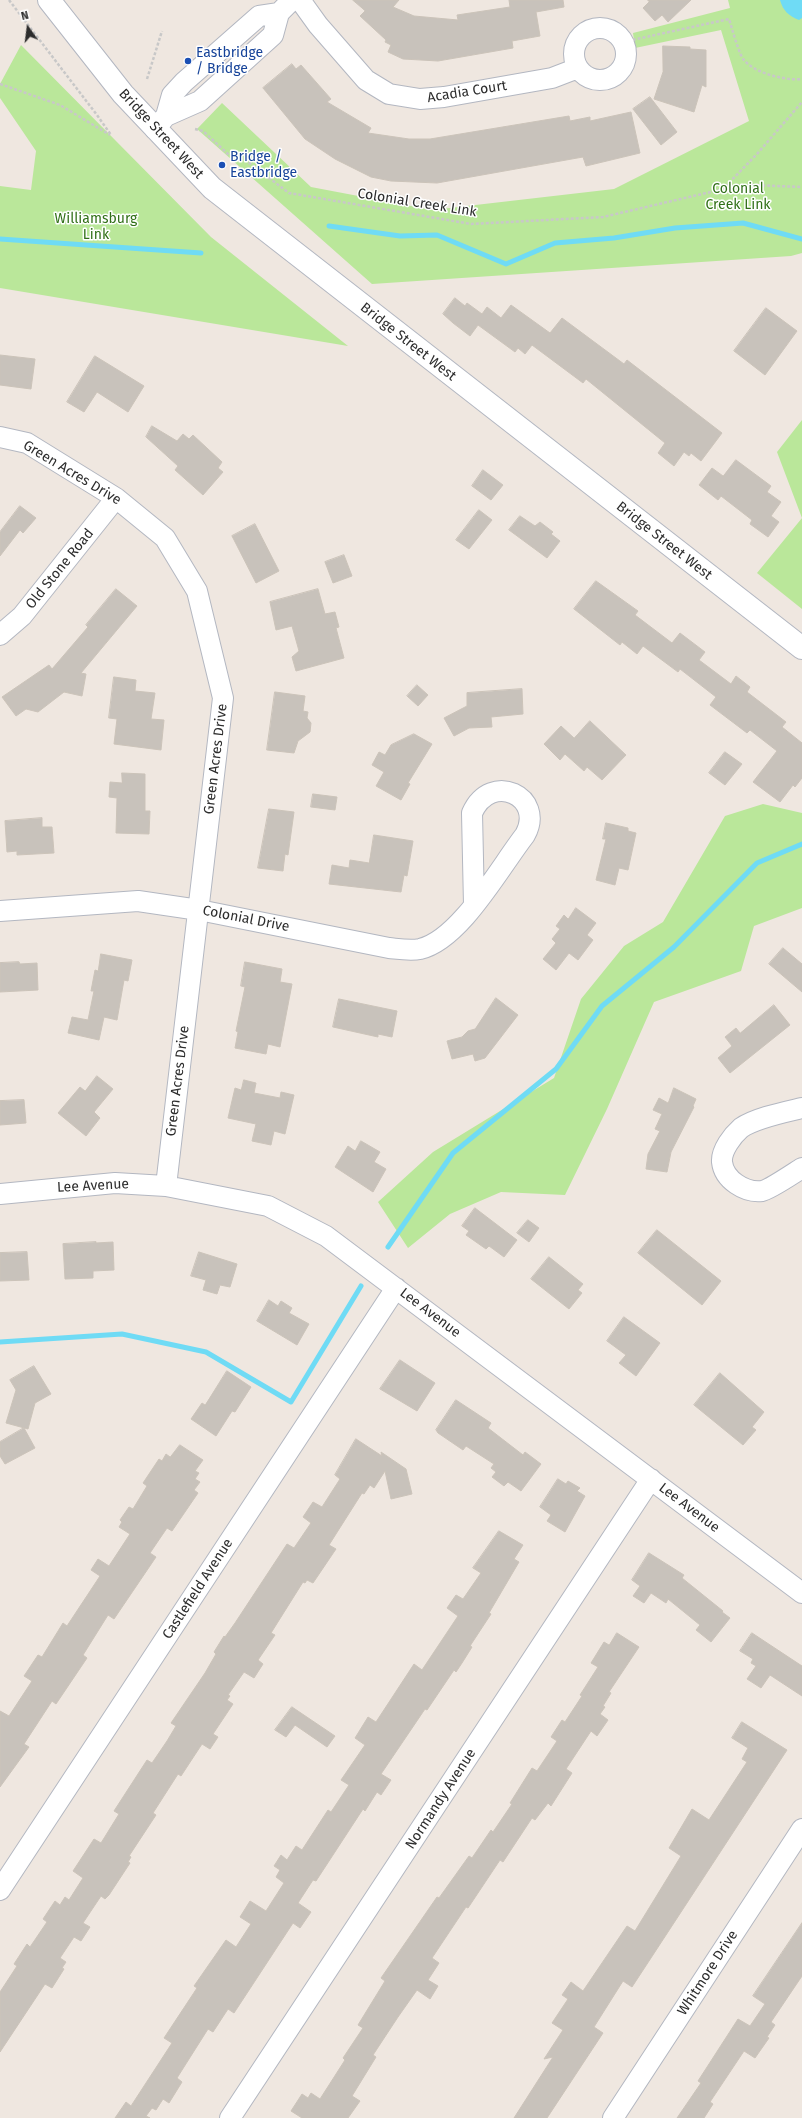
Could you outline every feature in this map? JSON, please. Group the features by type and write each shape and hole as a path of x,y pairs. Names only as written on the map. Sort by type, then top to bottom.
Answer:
{"main road":[{"name":"Bridge Street West","path":"49,0 104,72 160,122 218,193 802,648"}],"street":[{"name":"Acadia Court","path":"300,0 318,25 366,80 389,94 420,99 444,97 552,78 578,68"},
{"path":"160,122 200,102 273,35 285,6"},
{"path":"591,29 606,29 614,32 623,42 625,59 619,71 613,76 605,79 591,78 584,75 578,68 574,53 575,46 585,32 591,29"},
{"name":"Green Acres Drive","path":"0,437 27,443 116,498 165,538 198,591 223,698 166,1186"},
{"name":"Old Stone Road","path":"0,635 22,616 116,498"},
{"name":"Colonial Drive","path":"0,911 138,900 198,910 405,950 420,949 445,936 474,905 527,830 530,819 525,804 518,796 508,791 497,791 483,796 476,804 472,813 474,905"},
{"path":"802,1108 742,1127 728,1142 722,1162 730,1180 744,1188 763,1191 802,1168"},
{"name":"Lee Avenue","path":"0,1194 115,1183 166,1186 268,1206 326,1236 802,1593"},
{"name":"Castlefield Avenue","path":"0,1890 396,1288"},
{"name":"Normandy Avenue","path":"230,2118 651,1479"},
{"name":"Whitmore Drive","path":"613,2118 802,1828"}],"path":[{"path":"0,84 60,105 111,135 9,0"},
{"path":"623,42 729,19 744,60 766,74 792,80 802,79"},
{"path":"147,79 162,31"},
{"path":"721,190 757,154 802,102"},
{"name":"Colonial Creek Link","path":"195,129 203,131 230,155 244,159 289,193 471,224 603,218 721,190 752,185 802,187"}],"green space":[{"name":"Colonial Creek Link","path":"728,0 802,0 802,253 791,256 372,284 197,129 222,103 311,187 432,210 614,189 749,121 721,30 635,48 633,33 730,8"},
{"name":"Williamsburg Link","path":"21,45 211,237 348,346 0,288 0,186 31,190 36,151 0,98 0,84"},
{"path":"802,420 802,518 777,452"},
{"path":"802,518 802,609 757,573"},
{"path":"763,804 802,813 802,908 754,926 741,971 654,1002 607,1109 565,1195 501,1192 450,1214 408,1248 378,1202 433,1152 554,1078 581,999 624,946 663,922 725,816"}],"water":[{"path":"780,0 802,0 802,18 799,20 789,15"}],"building":[{"path":"353,0 399,0 393,7 414,16 458,20 457,15 510,7 509,0 563,0 564,7 536,12 540,36 512,41 513,48 438,61 403,59 388,52 391,45 385,42 386,40 360,16 365,11"},
{"path":"648,0 691,0 668,22 662,15 655,21 643,8 649,2"},
{"path":"663,46 690,47 690,49 706,50 706,87 702,85 694,112 654,99 663,72"},
{"path":"292,64 296,69 301,65 331,99 327,102 371,128 368,133 409,139 430,139 569,116 570,121 590,117 590,121 631,112 640,153 586,166 583,157 437,183 391,181 371,177 335,159 305,139 263,88"},
{"path":"650,97 677,132 661,145 633,109"},
{"path":"455,298 465,306 467,303 482,314 487,307 501,318 511,305 550,333 562,318 624,364 627,360 722,433 701,461 691,453 689,456 684,452 674,466 658,453 665,443 586,379 583,383 532,345 525,354 518,348 515,352 478,325 470,336 453,323 443,314"},
{"path":"766,308 797,331 765,375 734,351"},
{"path":"0,355 35,359 31,389 0,385"},
{"path":"95,356 144,386 128,412 97,392 84,412 67,402"},
{"path":"152,426 177,441 183,434 189,439 193,435 222,462 218,468 223,472 203,495 175,470 178,466 146,437"},
{"path":"736,460 771,486 767,492 781,502 771,516 779,522 768,537 750,524 752,520 721,496 718,500 699,485 712,468 723,476"},
{"path":"483,470 503,485 491,500 472,486"},
{"path":"20,506 36,518 23,533 20,530 0,556 0,532"},
{"path":"479,510 492,520 469,549 456,540"},
{"path":"520,516 535,526 540,522 553,532 551,534 560,541 547,558 509,530"},
{"path":"255,524 279,571 256,583 232,536"},
{"path":"344,555 352,576 333,583 325,562"},
{"path":"596,581 638,611 635,615 672,643 680,633 705,652 699,660 731,684 736,676 750,687 747,692 786,722 782,727 802,743 802,778 795,787 793,785 780,802 753,782 777,751 750,730 747,733 710,705 716,697 680,669 678,672 643,646 637,654 622,642 620,645 574,609"},
{"path":"116,589 137,606 81,673 86,674 82,696 64,692 38,712 26,709 16,716 2,697 49,665 52,669 88,627 86,625"},
{"path":"318,589 325,614 335,612 339,627 336,628 344,658 296,671 292,657 299,651 292,626 276,630 270,602"},
{"path":"114,677 136,680 135,691 155,693 151,719 164,720 161,750 114,744 117,719 109,718"},
{"path":"417,685 428,695 418,706 407,696"},
{"path":"522,689 523,714 491,717 492,727 469,728 454,736 444,718 467,706 467,693"},
{"path":"275,692 305,696 303,711 308,712 307,718 311,723 310,732 298,741 294,753 267,750"},
{"path":"590,721 626,755 602,780 587,767 584,771 565,754 560,760 544,744 561,726 574,738"},
{"path":"414,734 432,744 408,783 410,784 401,800 376,786 384,772 372,765 379,752 385,755 391,745"},
{"path":"725,752 742,764 725,785 709,773"},
{"path":"122,773 145,774 145,811 150,811 149,834 116,833 117,798 109,797 110,782 122,783"},
{"path":"313,794 337,797 335,810 311,807"},
{"path":"269,809 294,812 288,855 285,854 283,871 258,868"},
{"path":"42,818 42,827 52,827 54,853 17,855 17,851 7,852 5,821"},
{"path":"606,823 628,828 628,831 636,833 628,870 619,868 615,885 596,880 606,839 603,839"},
{"path":"374,835 413,841 407,876 404,875 401,892 329,884 332,865 349,868 350,860 369,863"},
{"path":"576,908 596,923 587,935 593,940 578,960 569,953 556,970 543,959 556,943 552,939 560,929 556,926 564,915 568,919"},
{"path":"783,948 802,964 802,992 769,964"},
{"path":"101,954 132,960 128,981 124,980 117,1020 104,1017 99,1040 68,1033 72,1017 88,1020 94,991 91,991 95,970 98,971"},
{"path":"19,962 20,964 37,963 38,990 0,992 0,963"},
{"path":"245,962 282,969 280,982 292,984 280,1047 268,1044 266,1054 235,1048 238,1032 236,1031 245,987 241,986"},
{"path":"496,998 518,1015 485,1058 475,1061 473,1054 452,1059 447,1041 462,1037 468,1031 475,1029"},
{"path":"339,999 397,1011 392,1037 378,1034 378,1037 333,1027"},
{"path":"774,1005 790,1025 730,1073 718,1058 732,1046 725,1037 736,1028 740,1033"},
{"path":"97,1076 113,1089 94,1112 100,1118 86,1136 58,1113 80,1087 85,1091"},
{"path":"244,1080 256,1083 254,1093 280,1098 281,1092 294,1095 285,1134 274,1131 271,1145 252,1141 256,1124 228,1118 235,1088 241,1090"},
{"path":"674,1088 696,1099 693,1106 694,1107 671,1152 667,1172 646,1169 648,1154 660,1131 655,1129 662,1114 653,1110 659,1098 668,1103"},
{"path":"24,1100 26,1123 0,1125 0,1101"},
{"path":"361,1141 380,1152 374,1162 386,1169 373,1192 335,1167 348,1146 355,1151"},
{"path":"475,1208 517,1240 504,1257 489,1246 486,1249 466,1235 469,1231 462,1226"},
{"path":"528,1220 539,1228 529,1242 517,1233"},
{"path":"657,1230 721,1281 702,1305 638,1253"},
{"path":"113,1242 114,1270 93,1271 93,1278 65,1279 63,1244"},
{"path":"27,1252 29,1280 0,1281 0,1253"},
{"path":"199,1252 237,1264 230,1287 220,1285 217,1294 203,1290 206,1280 191,1276"},
{"path":"549,1257 583,1284 578,1290 582,1293 569,1309 531,1279"},
{"path":"269,1300 278,1306 281,1301 292,1308 289,1313 309,1324 297,1345 257,1321"},
{"path":"624,1317 660,1343 636,1376 619,1363 626,1355 607,1341"},
{"path":"400,1360 435,1383 417,1411 380,1389"},
{"path":"34,1366 51,1394 35,1403 28,1429 6,1423 16,1390 10,1380"},
{"path":"227,1371 251,1387 235,1412 232,1411 216,1436 191,1419 202,1403 205,1405"},
{"path":"720,1373 764,1412 752,1427 756,1430 743,1445 694,1405"},
{"path":"456,1400 491,1423 488,1428 523,1455 525,1452 541,1464 521,1491 508,1482 504,1486 492,1477 496,1472 491,1468 494,1464 466,1446 463,1450 438,1433 436,1430"},
{"path":"24,1428 35,1448 5,1464 0,1456 0,1442"},
{"path":"356,1439 382,1456 381,1452 406,1469 412,1494 391,1499 385,1471 374,1488 370,1485 364,1494 362,1493 329,1545 336,1549 313,1583 307,1580 305,1583 303,1582 271,1633 275,1635 258,1660 263,1664 254,1678 244,1672 228,1695 230,1696 227,1700 233,1704 213,1734 218,1737 210,1749 202,1744 181,1776 178,1774 153,1813 156,1815 129,1856 131,1857 128,1862 130,1863 109,1895 105,1899 101,1896 83,1923 90,1927 81,1941 74,1937 60,1958 66,1962 62,1968 64,1969 52,1988 45,1984 0,2052 0,1992 17,1966 14,1964 27,1944 30,1947 47,1922 43,1919 55,1901 60,1905 65,1897 69,1900 83,1878 73,1871 94,1839 101,1843 119,1814 114,1811 147,1760 152,1763 167,1741 176,1726 171,1723 205,1673 216,1654 214,1652 224,1636 225,1637 235,1623 287,1544 294,1548 311,1523 303,1517 313,1502 322,1507 340,1479 335,1475"},
{"path":"180,1445 203,1460 195,1471 199,1473 195,1479 200,1482 194,1490 198,1493 172,1531 167,1528 150,1553 156,1557 114,1619 108,1615 83,1655 87,1658 56,1704 52,1701 24,1744 29,1747 0,1787 0,1711 9,1716 32,1681 24,1676 38,1655 42,1657 63,1623 67,1626 100,1576 91,1570 98,1559 109,1566 130,1534 119,1527 122,1522 120,1520 129,1507 133,1509 147,1486 143,1483 159,1459 162,1461 166,1454 170,1457"},
{"path":"558,1479 566,1484 568,1481 580,1488 577,1491 585,1496 565,1532 547,1521 551,1515 540,1507"},
{"path":"499,1531 523,1545 514,1559 519,1562 489,1613 491,1614 470,1646 472,1647 462,1663 456,1672 454,1670 427,1710 425,1709 381,1774 391,1780 381,1795 377,1792 365,1811 363,1809 316,1881 313,1880 298,1903 311,1912 300,1928 293,1923 234,2013 228,2009 213,2032 208,2029 177,2078 182,2082 169,2103 163,2099 156,2110 152,2108 146,2116 150,2118 115,2118 126,2102 131,2106 172,2043 164,2038 197,1988 194,1986 226,1940 236,1947 251,1924 240,1917 250,1901 266,1911 284,1883 276,1877 280,1870 274,1866 281,1855 287,1860 296,1846 302,1850 328,1810 331,1812 349,1785 341,1780 365,1745 355,1738 368,1717 376,1722 414,1664 422,1670 458,1616 447,1608 456,1595 463,1599 481,1573 473,1568"},
{"path":"649,1553 684,1575 682,1578 730,1618 711,1642 696,1630 700,1625 668,1599 666,1603 651,1593 644,1603 633,1596 640,1586 632,1580"},
{"path":"617,1633 639,1647 609,1692 611,1693 603,1706 605,1707 600,1714 608,1720 597,1736 591,1731 566,1769 572,1773 551,1806 548,1803 535,1820 532,1818 503,1862 500,1860 468,1908 466,1907 432,1958 439,1963 428,1980 438,1986 430,1999 417,1990 398,2017 373,2055 376,2057 352,2096 360,2101 348,2118 302,2118 291,2111 302,2094 308,2098 311,2093 320,2099 345,2060 343,2058 363,2028 358,2025 385,1981 381,1978 437,1897 439,1898 469,1856 472,1858 491,1830 493,1832 512,1804 510,1803 532,1768 537,1771 557,1741 551,1737 562,1720 565,1722 582,1696 580,1695 598,1667 591,1663 604,1642 609,1645"},
{"path":"752,1633 802,1666 802,1696 770,1675 761,1688 747,1679 756,1666 751,1663 753,1659 740,1651"},
{"path":"292,1707 335,1736 327,1747 295,1725 286,1737 275,1730"},
{"path":"742,1722 787,1750 632,1987 623,1981 594,2027 603,2033 547,2118 514,2118 553,2057 544,2059 563,2030 552,2023 568,1999 562,1995 571,1982 583,1991 627,1926 635,1931 681,1856 669,1848 692,1809 709,1820 747,1762 742,1759 748,1748 732,1738"},
{"path":"802,1923 802,1976 771,2022 775,2025 767,2037 769,2038 755,2058 744,2051 710,2102 713,2104 704,2118 677,2118 701,2083 698,2081 738,2019 750,2026 765,2004 753,1996"}],"waterway":[{"path":"329,226 400,236 437,235 506,264 555,243 614,238 675,228 743,223 802,239"},
{"path":"0,239 201,253"},
{"path":"388,1247 453,1153 556,1069 602,1006 674,947 757,863 802,844"},
{"path":"0,1342 122,1334 206,1352 291,1402 361,1286"}],"place":[{"name":"Eastbridge / Bridge","path":"188,61"},
{"name":"Bridge / Eastbridge","path":"222,165"}]}
